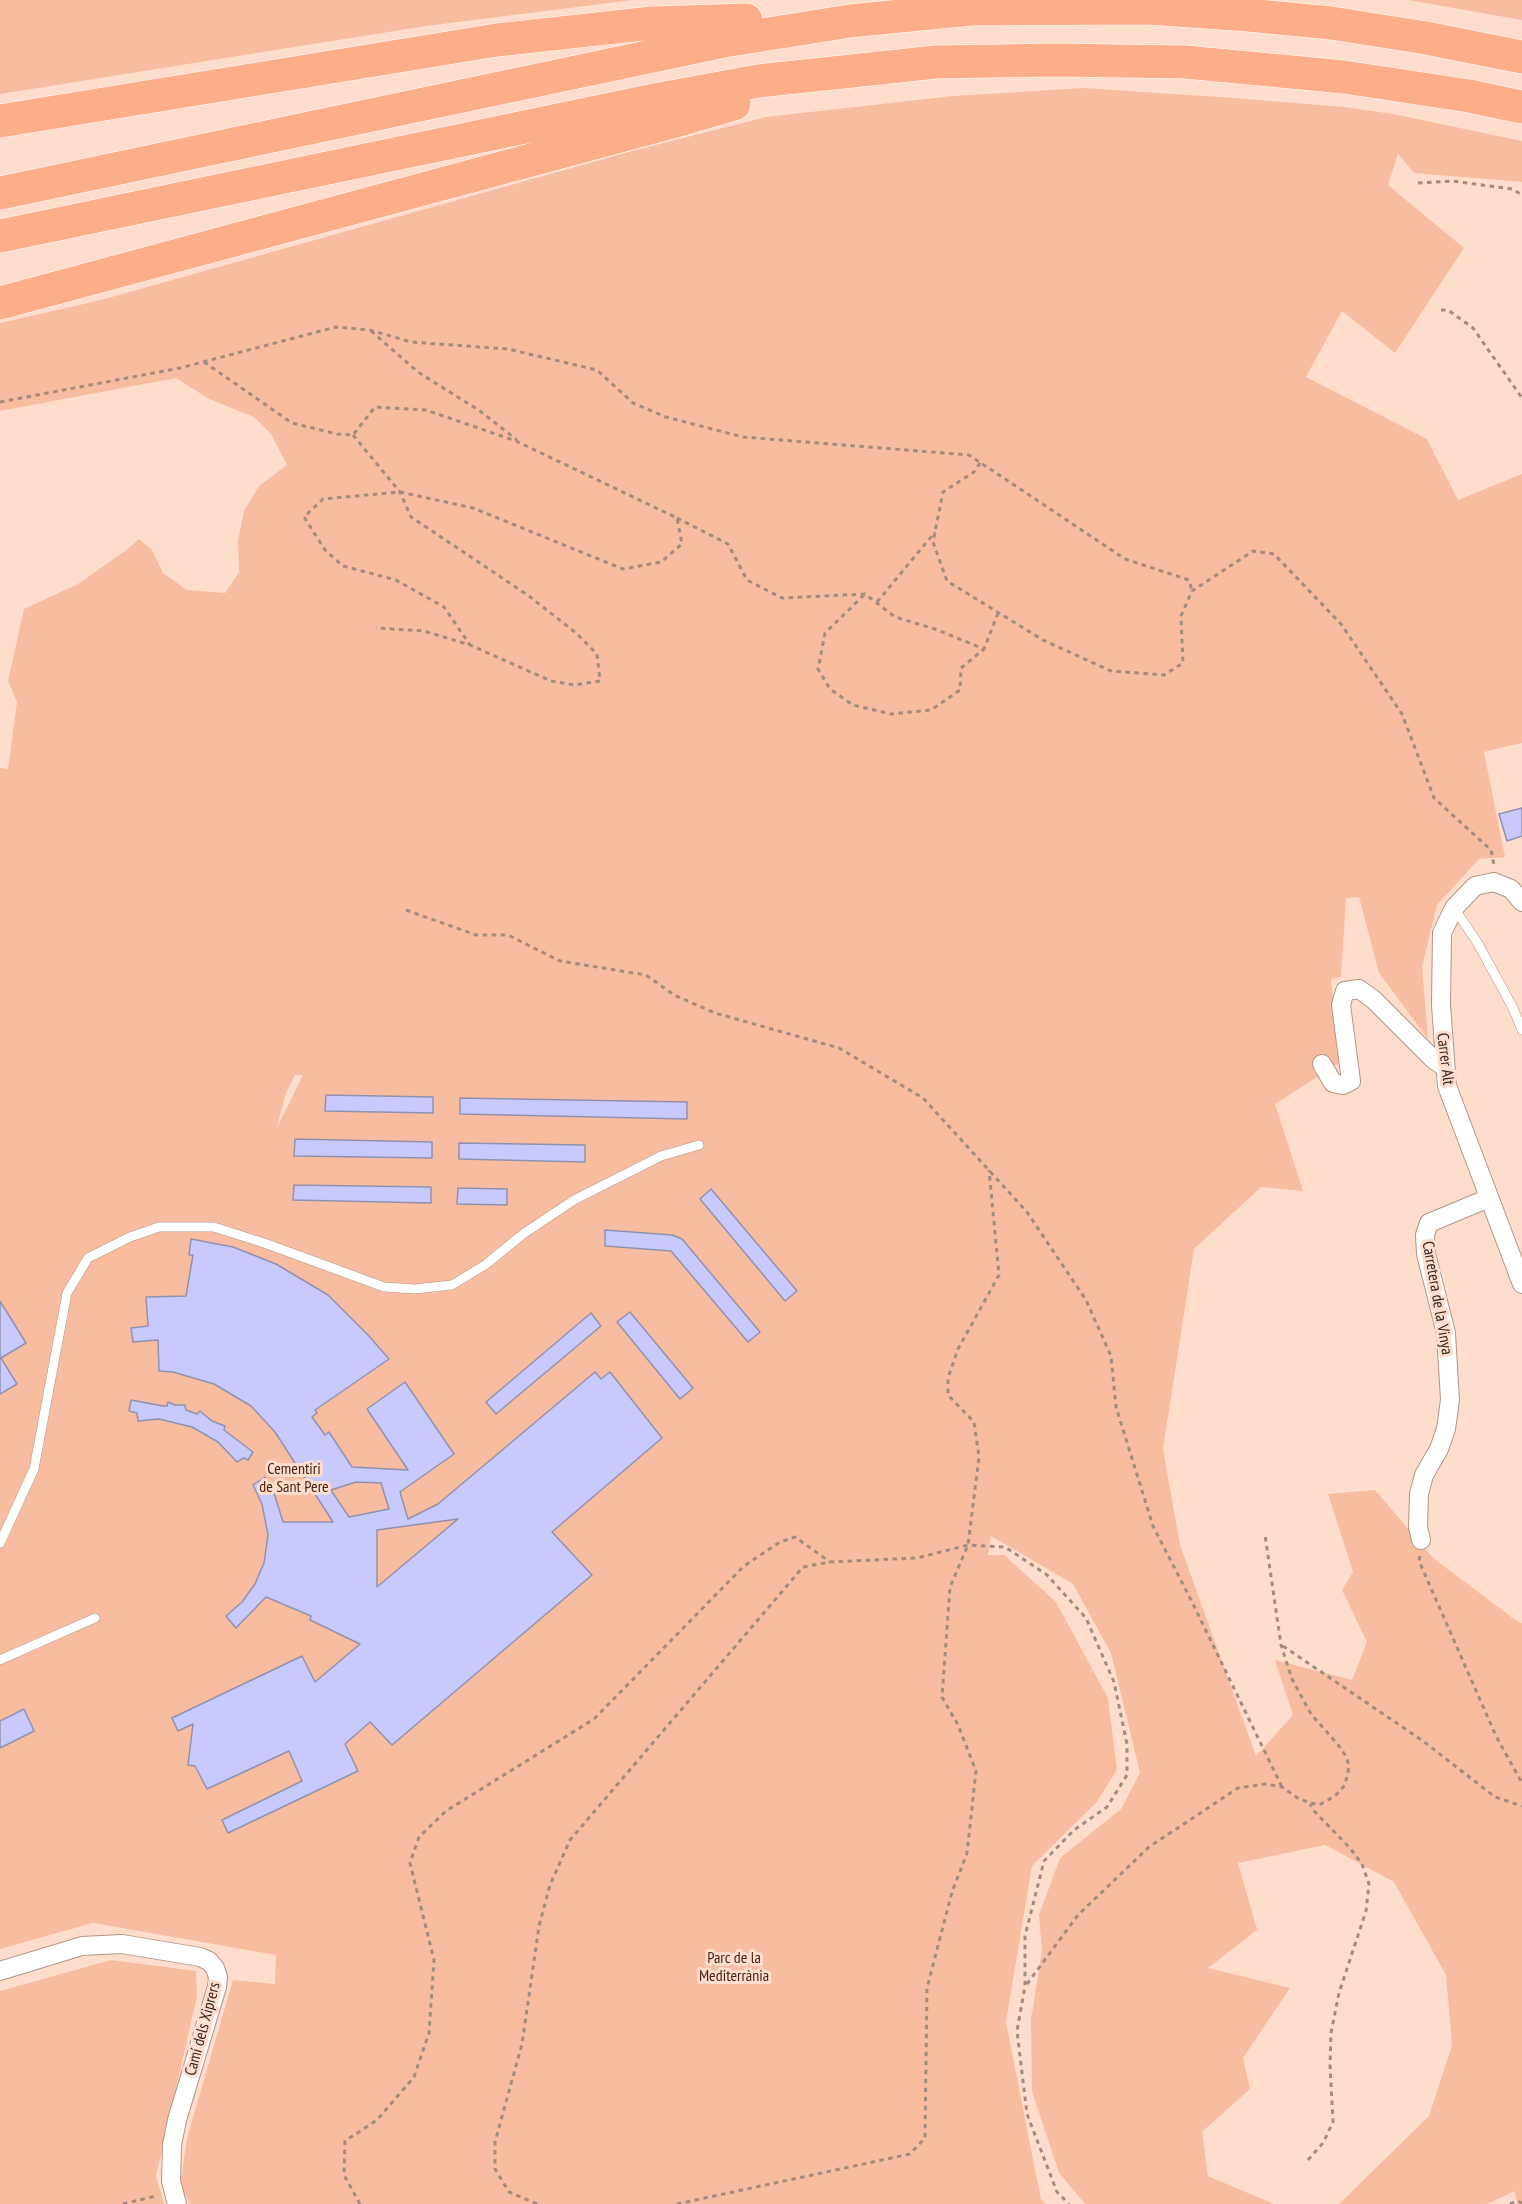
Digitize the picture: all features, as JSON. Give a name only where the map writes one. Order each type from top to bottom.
[{"type":"highway","points":[[0,193],[724,41],[849,21],[971,9],[1148,9],[1248,15],[1331,23],[1426,38],[1522,57]]},
{"type":"highway","points":[[0,121],[497,40],[652,23],[756,20],[849,21]]},
{"type":"highway","points":[[0,236],[650,100],[758,81],[936,62],[1056,60],[1185,62],[1344,77],[1469,96],[1522,107]]},
{"type":"highway","points":[[0,303],[672,123],[837,72]]},
{"type":"street","points":[[1494,882],[1511,889],[1522,902]]},
{"type":"street","name":"Carrer Alt","points":[[1494,882],[1475,886],[1454,908],[1442,933],[1441,1005],[1444,1066],[1447,1086],[1522,1284]]},
{"type":"street","points":[[1322,1064],[1334,1083],[1343,1085],[1351,1081],[1341,1005],[1345,991],[1359,989],[1374,1000],[1433,1059],[1444,1066]]},
{"type":"street","name":"Carretera de la Vinya","points":[[1421,1540],[1418,1527],[1419,1494],[1424,1475],[1439,1449],[1446,1429],[1450,1400],[1446,1333],[1426,1254],[1425,1235],[1430,1223],[1489,1198]]},
{"type":"street","name":"Camí dels Xiprers","points":[[0,1971],[82,1946],[101,1944],[139,1945],[200,1957],[209,1961],[215,1968],[218,1977],[217,1987],[177,2120],[172,2145],[171,2181],[175,2198]]},
{"type":"lane","points":[[1454,908],[1477,942],[1513,1008],[1522,1030]]},
{"type":"lane","points":[[0,1543],[34,1469],[67,1293],[88,1258],[130,1237],[159,1227],[214,1227],[384,1287],[415,1288],[452,1285],[485,1265],[523,1234],[574,1200],[661,1156],[699,1145]]},
{"type":"lane","points":[[0,1660],[95,1618]]},
{"type":"path","points":[[1418,183],[1452,181],[1512,189],[1522,195]]},
{"type":"path","points":[[1441,310],[1448,310],[1473,328],[1522,398]]},
{"type":"path","points":[[0,402],[204,362],[336,327],[370,330],[411,342],[508,349],[597,369],[633,403],[666,417],[743,437],[969,455],[1125,559],[1188,580],[1192,591]]},
{"type":"path","points":[[370,330],[418,372],[480,411],[522,443]]},
{"type":"path","points":[[204,362],[292,423],[337,434],[354,435],[400,492],[411,518],[529,596],[576,633],[597,654],[600,681],[574,685],[551,681],[470,645],[424,631],[376,628]]},
{"type":"path","points":[[354,435],[375,407],[426,410],[522,443],[728,544],[747,580],[782,598],[865,594],[895,617],[934,629],[984,649]]},
{"type":"path","points":[[980,463],[974,472],[943,492],[933,542],[947,581],[1043,640],[1112,671],[1164,675],[1183,663],[1181,616],[1192,591],[1253,551],[1274,554],[1341,624],[1396,705],[1402,714],[1434,798],[1491,850],[1494,882]]},
{"type":"path","points":[[470,645],[444,607],[396,580],[343,566],[325,550],[304,517],[323,499],[400,492],[473,508],[623,569],[661,562],[682,544],[677,518]]},
{"type":"path","points":[[877,602],[935,531]]},
{"type":"path","points":[[865,594],[825,633],[818,669],[830,689],[853,705],[891,714],[931,710],[960,690],[961,668],[984,649],[998,613]]},
{"type":"path","points":[[406,910],[476,935],[508,935],[560,961],[646,975],[674,995],[716,1012],[839,1048],[923,1098],[1027,1212],[1086,1300],[1111,1356],[1116,1407],[1153,1526],[1282,1787]]},
{"type":"path","points":[[677,2204],[910,2154],[925,2138],[927,1988],[952,1892],[967,1852],[976,1771],[958,1725],[942,1698],[950,1587],[968,1545],[979,1457],[974,1422],[948,1395],[948,1378],[958,1349],[999,1275],[989,1170]]},
{"type":"path","points":[[1025,1986],[1078,1915],[1149,1847],[1238,1788],[1266,1784],[1282,1787],[1299,1799],[1318,1805],[1325,1803],[1345,1785],[1349,1767],[1347,1758],[1311,1714],[1293,1679],[1281,1645],[1265,1535]]},
{"type":"path","points":[[360,2204],[344,2175],[345,2141],[377,2120],[414,2077],[429,2033],[434,1960],[410,1863],[419,1836],[446,1811],[594,1719],[744,1566],[780,1542],[795,1537],[830,1562]]},
{"type":"path","points":[[1421,1540],[1419,1561],[1496,1736],[1522,1783]]},
{"type":"path","points":[[537,2204],[509,2192],[495,2169],[495,2142],[522,2044],[539,1926],[550,1885],[570,1840],[803,1567],[830,1562],[917,1558],[968,1545],[1005,1547],[1047,1575],[1086,1618],[1114,1682],[1126,1744],[1127,1775],[1107,1807],[1074,1830],[1044,1861],[1025,1936],[1025,1986],[1017,2031],[1028,2114],[1057,2192],[1070,2204]]},
{"type":"path","points":[[1281,1645],[1423,1741],[1495,1797],[1522,1806]]},
{"type":"path","points":[[1308,2160],[1323,2143],[1333,2122],[1331,2033],[1339,1993],[1366,1911],[1369,1884],[1362,1864],[1310,1804]]},
{"type":"path","points":[[123,2204],[175,2198]]},
{"type":"path","points":[[1510,2204],[1517,2201],[1522,2203]]},
{"type":"green space","points":[[0,0],[633,0],[426,26],[0,94]]},
{"type":"green space","points":[[1408,0],[1522,0],[1522,20]]},
{"type":"green space","points":[[1083,88],[1234,98],[1344,107],[1393,114],[1522,141],[1522,182],[1414,173],[1398,154],[1388,185],[1464,248],[1395,353],[1342,311],[1306,377],[1427,439],[1458,500],[1522,474],[1522,743],[1484,752],[1505,857],[1479,859],[1437,905],[1422,966],[1428,1039],[1379,973],[1359,897],[1346,898],[1341,977],[1331,979],[1339,1063],[1275,1104],[1303,1191],[1261,1187],[1194,1249],[1163,1449],[1180,1545],[1256,1756],[1293,1715],[1275,1660],[1352,1680],[1367,1642],[1342,1590],[1353,1572],[1328,1494],[1375,1490],[1433,1558],[1522,1623],[1522,2204],[1517,2204],[1515,2191],[1487,2204],[1339,2204],[1429,2116],[1452,2045],[1446,1975],[1394,1882],[1325,1845],[1238,1863],[1257,1930],[1208,1968],[1290,1988],[1243,2058],[1250,2089],[1202,2132],[1208,2176],[1274,2204],[1085,2204],[1059,2173],[1032,2091],[1031,2020],[1042,1950],[1039,1915],[1060,1858],[1121,1809],[1140,1773],[1111,1653],[1073,1584],[991,1536],[988,1555],[1004,1555],[1056,1602],[1108,1698],[1117,1770],[1096,1803],[1032,1866],[1006,2022],[1041,2200],[1046,2204],[190,2204],[180,2186],[187,2138],[233,1980],[275,1984],[276,1955],[93,1923],[0,1949],[0,768],[8,769],[17,702],[8,681],[24,609],[78,584],[139,539],[152,550],[163,573],[187,590],[225,593],[239,572],[238,541],[244,511],[259,486],[287,465],[271,434],[254,417],[209,399],[176,378],[0,411],[0,323],[101,300],[636,150],[766,117],[953,96]],"holes":[[[295,1075],[303,1075],[276,1130],[286,1093]]]},
{"type":"green space","points":[[111,1960],[196,1971],[197,1996],[156,2176],[164,2204],[0,2204],[0,1991]]},
{"type":"building","points":[[1522,808],[1522,836],[1507,841],[1499,814]]},
{"type":"building","points":[[326,1095],[433,1097],[433,1113],[325,1111]]},
{"type":"building","points":[[460,1098],[687,1102],[687,1119],[460,1114]]},
{"type":"building","points":[[295,1139],[432,1142],[432,1158],[294,1156]]},
{"type":"building","points":[[459,1143],[585,1145],[585,1162],[459,1159]]},
{"type":"building","points":[[294,1185],[431,1187],[431,1203],[293,1200]]},
{"type":"building","points":[[458,1188],[507,1189],[507,1205],[457,1204]]},
{"type":"building","points":[[711,1189],[797,1291],[785,1301],[700,1199]]},
{"type":"building","points":[[605,1230],[672,1235],[682,1239],[760,1332],[748,1342],[671,1251],[605,1246]]},
{"type":"building","points":[[191,1239],[233,1247],[276,1264],[328,1295],[389,1359],[315,1410],[317,1413],[312,1417],[325,1435],[329,1432],[352,1467],[408,1470],[367,1409],[405,1382],[454,1454],[400,1492],[408,1519],[438,1504],[595,1372],[601,1379],[610,1372],[662,1438],[552,1532],[592,1575],[392,1745],[370,1722],[345,1744],[358,1771],[228,1833],[222,1820],[302,1781],[289,1751],[207,1789],[195,1766],[188,1765],[193,1724],[178,1731],[172,1718],[302,1656],[315,1682],[360,1644],[310,1620],[311,1616],[266,1597],[236,1628],[226,1616],[242,1602],[255,1584],[264,1563],[268,1535],[262,1504],[253,1485],[265,1477],[275,1496],[283,1522],[333,1522],[275,1432],[251,1406],[214,1384],[173,1372],[159,1371],[158,1340],[133,1342],[131,1328],[148,1326],[146,1297],[186,1296],[193,1255],[189,1255]],"holes":[[[356,1482],[381,1483],[389,1509],[349,1517],[331,1490]],[[458,1519],[377,1587],[377,1530]]]},
{"type":"building","points":[[0,1301],[26,1343],[1,1358],[17,1384],[0,1394]]},
{"type":"building","points":[[630,1312],[693,1388],[680,1399],[617,1322]]},
{"type":"building","points":[[591,1313],[601,1326],[496,1414],[486,1402]]},
{"type":"building","points":[[131,1400],[163,1406],[167,1406],[168,1402],[185,1405],[186,1410],[197,1414],[200,1411],[212,1421],[225,1426],[224,1430],[253,1452],[248,1460],[244,1458],[237,1462],[218,1442],[192,1427],[159,1419],[138,1421],[137,1413],[129,1411]]},
{"type":"building","points":[[24,1709],[34,1731],[0,1748],[0,1721]]},
{"type":"park label","name":"Cementiri de Sant Pere","points":[[294,1478]]},
{"type":"park label","name":"Parc de la Mediterrània","points":[[734,1967]]}]
